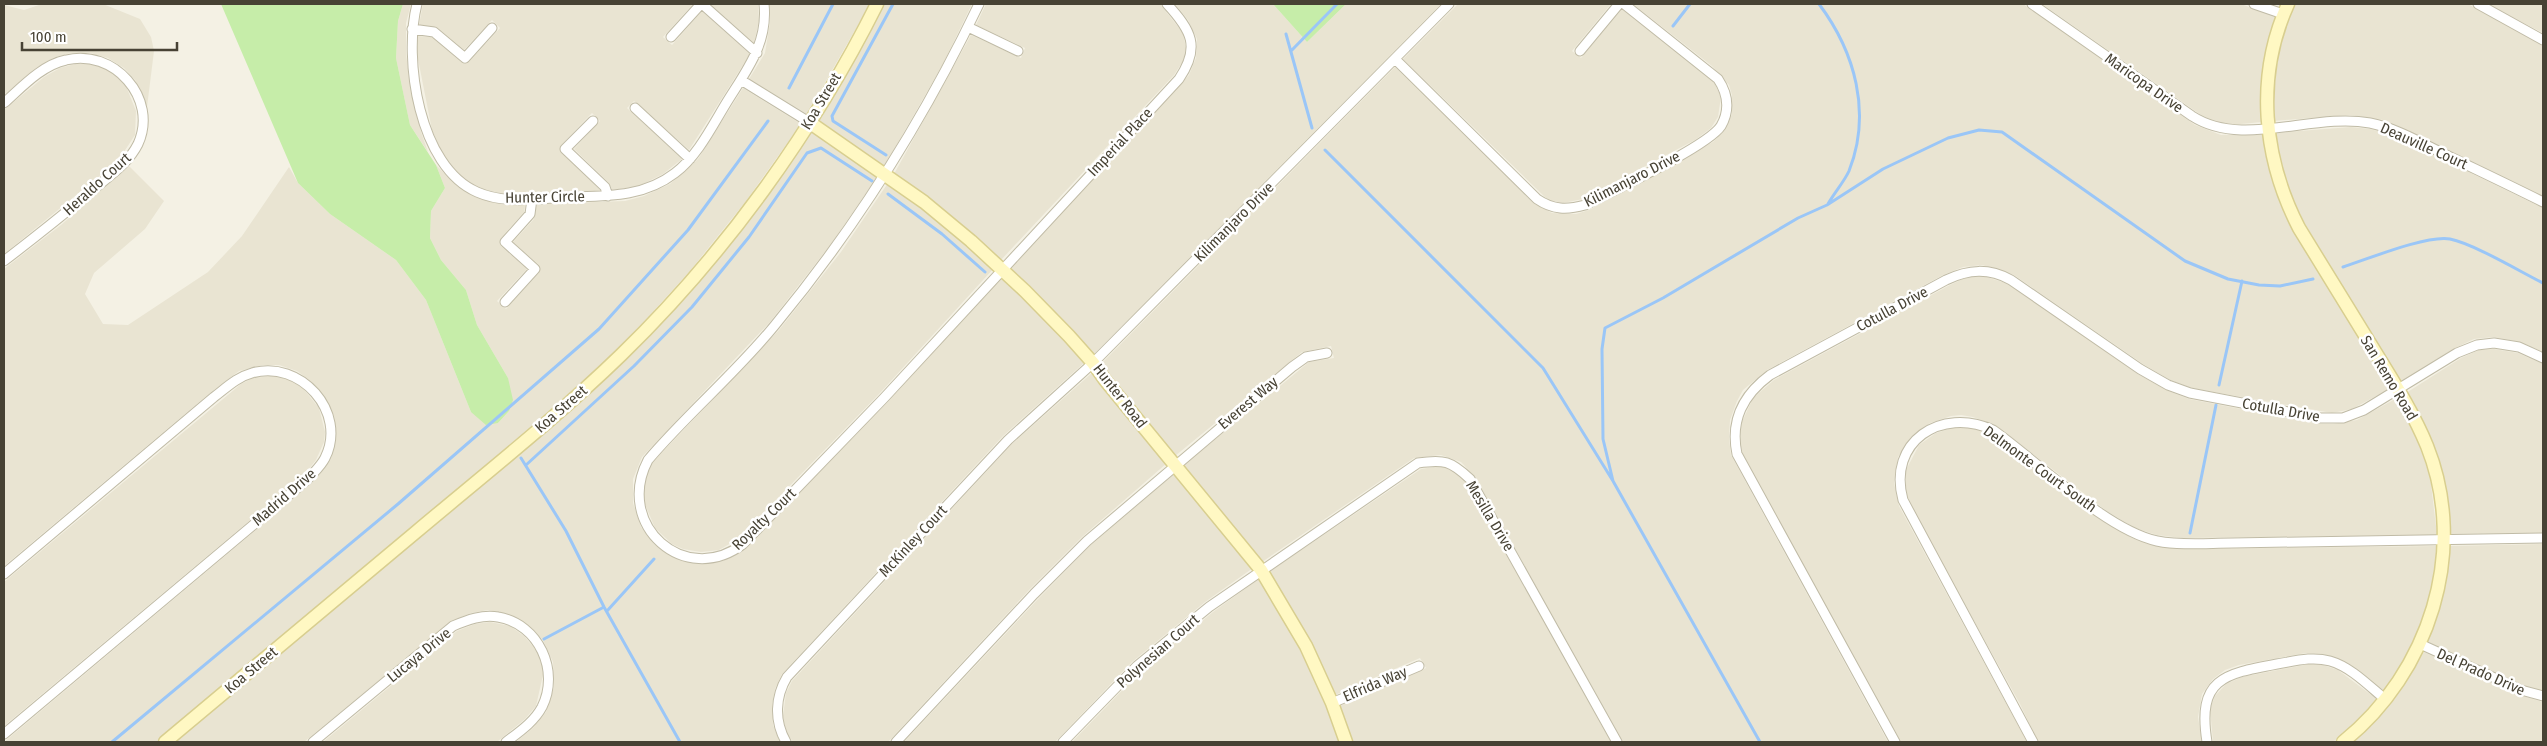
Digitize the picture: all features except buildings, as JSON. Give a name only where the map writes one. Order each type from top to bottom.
[{"type":"street","name":"Hunter Circle","points":[[417,4],[412,29],[411,53],[414,78],[429,140],[439,160],[453,176],[476,192],[504,199],[632,194],[650,188],[676,173],[690,159],[757,53],[763,32],[764,4]]},
{"type":"street","points":[[671,37],[701,4],[757,53]]},
{"type":"street","name":"Koa Street","points":[[165,742],[559,412],[623,353],[727,236],[809,122],[877,4]]},
{"type":"street","points":[[886,175],[948,67],[979,4]]},
{"type":"street","name":"Imperial Place","points":[[1002,268],[1184,71],[1191,56],[1191,40],[1184,23],[1167,4]]},
{"type":"street","name":"Kilimanjaro Drive","points":[[1094,363],[1449,4]]},
{"type":"street","points":[[1580,51],[1619,4]]},
{"type":"street","name":"Kilimanjaro Drive","points":[[1395,59],[1537,199],[1553,208],[1573,208],[1585,205],[1698,145],[1715,132],[1726,112],[1726,96],[1718,79],[1624,4]]},
{"type":"street","name":"Maricopa Drive","points":[[2032,4],[2206,124],[2231,130],[2268,128]]},
{"type":"street","points":[[2254,4],[2286,9]]},
{"type":"street","points":[[2478,4],[2543,40]]},
{"type":"street","name":"San Remo Road","points":[[2286,9],[2269,73],[2268,128],[2270,149],[2286,202],[2299,228],[2418,426],[2434,468],[2441,505],[2442,563],[2436,596],[2420,644],[2406,671],[2386,700],[2343,742]]},
{"type":"street","points":[[968,27],[1018,51]]},
{"type":"street","points":[[412,29],[434,32],[465,58],[492,28]]},
{"type":"street","name":"Heraldo Court","points":[[4,103],[41,72],[57,62],[74,58],[90,58],[106,63],[126,78],[138,96],[142,119],[137,145],[122,165],[57,220],[4,261]]},
{"type":"street","points":[[741,80],[809,122]]},
{"type":"street","points":[[635,108],[690,159]]},
{"type":"street","points":[[593,121],[566,149],[605,187],[608,196]]},
{"type":"street","name":"Deauville Court","points":[[2268,128],[2350,121],[2381,126],[2543,202]]},
{"type":"street","name":"Hunter Road","points":[[809,122],[945,218],[1002,268],[1094,363],[1105,380],[1261,570],[1292,620],[1332,703],[1346,742]]},
{"type":"street","name":"Royalty Court","points":[[886,175],[836,248],[775,326],[648,460],[639,480],[638,502],[646,524],[658,540],[675,552],[694,558],[721,555],[742,544],[884,398],[1002,268]]},
{"type":"street","points":[[505,302],[535,269],[505,242],[530,214],[532,199]]},
{"type":"street","name":"Cotulla Drive","points":[[1895,742],[1737,454],[1735,430],[1742,404],[1748,394],[1770,375],[1946,280],[1965,272],[1983,271],[2011,280],[2145,372],[2168,385],[2190,393],[2320,418],[2354,414],[2398,391],[2457,353],[2476,344],[2494,343],[2519,347],[2543,358]]},
{"type":"street","name":"Everest Way","points":[[1175,464],[1292,367],[1306,357],[1327,353]]},
{"type":"street","name":"McKinley Court","points":[[786,742],[777,716],[780,691],[787,677],[1008,440],[1094,363]]},
{"type":"street","name":"Madrid Drive","points":[[4,574],[214,397],[243,376],[264,370],[290,374],[309,386],[324,406],[330,428],[329,444],[321,464],[308,479],[4,734]]},
{"type":"street","name":"Delmonte Court South","points":[[2033,742],[1903,500],[1900,483],[1903,460],[1915,441],[1933,428],[1953,421],[1962,421],[1973,422],[1992,430],[2110,519],[2133,533],[2156,541],[2200,544],[2543,538]]},
{"type":"street","name":"Mesilla Drive","points":[[1261,570],[1418,463],[1440,460],[1457,466],[1470,479],[1486,505],[1617,742]]},
{"type":"street","points":[[896,742],[1080,548],[1175,464]]},
{"type":"street","name":"Polynesian Court","points":[[1063,742],[1136,666],[1209,607],[1261,570]]},
{"type":"street","name":"Lucaya Drive","points":[[313,742],[454,626],[472,619],[490,616],[512,621],[527,631],[538,643],[547,662],[548,686],[541,709],[529,723],[506,742]]},
{"type":"street","name":"Del Prado Drive","points":[[2420,644],[2521,690],[2543,696]]},
{"type":"street","points":[[2207,742],[2204,718],[2207,698],[2222,680],[2240,671],[2308,658],[2323,659],[2348,670],[2386,700]]},
{"type":"street","name":"Elfrida Way","points":[[1332,703],[1419,666]]},
{"type":"shaded area","points":[[42,4],[103,4],[140,19],[151,37],[154,51],[147,107],[135,80],[124,68],[108,58],[90,53],[72,53],[55,57],[36,68],[4,95],[4,5],[24,10]]},
{"type":"shaded area","points":[[403,4],[411,4],[406,23],[406,53],[409,79],[421,132],[428,152],[410,125],[396,58],[398,21]]},
{"type":"shaded area","points":[[423,4],[693,4],[663,37],[672,45],[702,11],[750,54],[689,150],[634,101],[627,108],[682,159],[663,174],[639,186],[612,190],[609,183],[574,149],[600,121],[592,113],[561,145],[562,153],[601,191],[504,194],[486,190],[470,183],[457,173],[444,158],[432,130],[417,54],[417,36],[432,37],[461,62],[469,62],[500,28],[492,20],[464,50],[438,28],[419,25]]},
{"type":"shaded area","points":[[710,4],[758,4],[759,21],[754,43]]},
{"type":"shaded area","points":[[769,4],[870,4],[807,114],[749,79],[765,53],[770,23]]},
{"type":"shaded area","points":[[883,4],[972,4],[943,64],[884,167],[817,121]]},
{"type":"shaded area","points":[[986,4],[1160,4],[1183,33],[1186,48],[1183,61],[1174,75],[1001,260],[948,214],[894,174],[971,35],[1021,58],[1025,48],[976,25]]},
{"type":"shaded area","points":[[1175,4],[1273,4],[1307,42],[1346,4],[1441,4],[1093,355],[1010,268],[1189,75],[1196,58],[1197,39],[1188,20]]},
{"type":"shaded area","points":[[1458,4],[1611,4],[1572,51],[1581,58],[1622,9],[1714,82],[1721,97],[1718,117],[1711,128],[1695,140],[1583,199],[1563,203],[1548,200],[1403,59]]},
{"type":"shaded area","points":[[1633,4],[2023,4],[2195,125],[2221,135],[2263,134],[2265,150],[2281,204],[2294,230],[2391,388],[2352,409],[2332,413],[2191,388],[2170,380],[2143,364],[2014,275],[1982,265],[1963,267],[1943,275],[1767,370],[1743,390],[1737,401],[1730,420],[1729,438],[1731,455],[1888,742],[1623,742],[1475,477],[1461,462],[1441,455],[1414,458],[1262,562],[1183,466],[1309,362],[1334,358],[1331,346],[1302,352],[1175,456],[1101,364],[1395,67],[1533,203],[1552,213],[1576,214],[1589,210],[1713,142],[1725,130],[1732,114],[1732,95],[1729,85],[1712,66]]},
{"type":"shaded area","points":[[2042,4],[2241,4],[2276,17],[2268,47],[2261,94],[2262,122],[2230,125],[2215,122],[2201,115]]},
{"type":"shaded area","points":[[2294,4],[2468,4],[2543,45],[2543,196],[2383,120],[2350,115],[2273,121],[2273,96],[2279,51]]},
{"type":"shaded area","points":[[2488,4],[2543,4],[2543,33],[2508,15]]},
{"type":"shaded area","points":[[75,64],[90,64],[104,68],[117,76],[126,86],[136,111],[135,135],[118,161],[4,254],[4,110],[44,77],[60,68]]},
{"type":"shaded area","points":[[743,88],[801,124],[746,201],[689,272],[619,349],[555,407],[156,742],[4,742],[312,483],[331,459],[336,434],[329,404],[308,379],[297,371],[279,365],[263,365],[239,371],[210,393],[4,566],[4,269],[61,225],[129,166],[164,201],[145,229],[94,273],[85,294],[103,324],[128,325],[208,272],[242,236],[289,167],[298,183],[330,214],[396,260],[426,300],[471,412],[498,423],[509,411],[508,378],[477,325],[466,290],[441,260],[430,238],[431,211],[445,188],[436,165],[457,186],[475,197],[504,205],[525,205],[524,212],[501,238],[501,246],[527,269],[497,301],[506,309],[539,273],[539,265],[513,242],[534,219],[537,204],[625,201],[644,196],[670,184],[698,159]]},
{"type":"shaded area","points":[[2351,127],[2370,129],[2392,135],[2543,208],[2543,352],[2520,342],[2493,337],[2474,339],[2455,348],[2400,383],[2291,200],[2274,133]]},
{"type":"shaded area","points":[[811,130],[878,176],[831,244],[770,322],[642,457],[633,479],[633,503],[641,527],[654,544],[680,560],[694,563],[723,561],[746,548],[888,402],[1002,276],[1085,362],[1003,436],[782,674],[775,689],[772,704],[773,725],[780,742],[516,742],[533,728],[546,712],[554,687],[553,662],[543,640],[530,627],[507,614],[488,610],[471,613],[450,622],[304,742],[175,742],[598,385]]},
{"type":"shaded area","points":[[888,183],[921,206],[994,268],[879,394],[738,539],[719,550],[701,552],[683,549],[672,544],[655,528],[644,502],[644,482],[652,463],[779,330],[841,252]]},
{"type":"shaded area","points":[[1983,276],[2009,284],[2138,374],[2166,390],[2189,399],[2320,424],[2333,424],[2357,420],[2397,398],[2413,428],[2430,476],[2437,535],[2182,538],[2157,535],[2135,528],[2108,512],[1995,425],[1961,415],[1951,416],[1930,423],[1911,437],[1898,457],[1894,483],[1899,506],[2027,742],[1901,742],[1745,462],[1741,447],[1741,424],[1753,398],[1774,380],[1950,285],[1967,277]]},
{"type":"shaded area","points":[[2494,349],[2518,353],[2543,364],[2543,533],[2449,534],[2406,393],[2461,358],[2479,350]]},
{"type":"shaded area","points":[[1093,372],[1167,463],[1082,537],[1030,589],[888,742],[793,742],[786,732],[783,716],[786,693],[792,681],[1012,444]]},
{"type":"shaded area","points":[[270,376],[288,379],[302,387],[319,408],[325,432],[324,442],[316,460],[304,475],[4,726],[4,582],[241,384],[253,378]]},
{"type":"shaded area","points":[[1955,427],[1972,428],[1990,435],[2103,521],[2132,538],[2156,546],[2183,549],[2437,546],[2434,581],[2427,608],[2409,655],[2384,692],[2351,665],[2323,654],[2306,653],[2239,665],[2225,670],[2213,679],[2202,694],[2198,717],[2202,742],[2038,742],[2020,704],[1912,509],[1906,492],[1906,470],[1919,445],[1936,433]]},
{"type":"shaded area","points":[[1440,466],[1454,471],[1466,482],[1611,742],[1351,742],[1339,706],[1426,668],[1420,658],[1335,695],[1297,618],[1269,572],[1421,469]]},
{"type":"shaded area","points":[[1175,473],[1253,568],[1205,602],[1132,662],[1055,742],[904,742],[1091,545]]},
{"type":"shaded area","points":[[2543,544],[2543,691],[2522,685],[2428,642],[2442,598],[2449,546]]},
{"type":"shaded area","points":[[1260,578],[1301,648],[1327,705],[1339,742],[1072,742],[1141,671],[1213,612]]},
{"type":"shaded area","points":[[490,622],[510,626],[524,636],[537,651],[542,662],[543,675],[536,706],[525,719],[497,742],[323,742],[457,631],[475,624]]},
{"type":"shaded area","points":[[2424,652],[2519,695],[2543,702],[2543,742],[2352,742],[2394,700]]},
{"type":"shaded area","points":[[2309,664],[2323,665],[2338,670],[2378,700],[2356,723],[2333,742],[2213,742],[2210,709],[2215,696],[2226,684],[2242,677]]},
{"type":"green space","points":[[221,4],[403,4],[398,21],[396,58],[410,125],[436,165],[445,188],[431,211],[430,238],[441,260],[466,290],[477,325],[508,378],[513,400],[509,411],[498,423],[486,425],[471,412],[426,300],[396,260],[330,214],[298,183]]},
{"type":"green space","points":[[1273,4],[1346,4],[1307,42]]},
{"type":"waterway","points":[[789,88],[833,4]]},
{"type":"waterway","points":[[886,155],[833,121],[832,116],[893,4]]},
{"type":"waterway","points":[[1291,51],[1337,4]]},
{"type":"waterway","points":[[1673,26],[1690,4]]},
{"type":"waterway","points":[[1819,4],[1842,42],[1856,84],[1859,105],[1856,149],[1849,171],[1828,204]]},
{"type":"waterway","points":[[1286,34],[1312,128]]},
{"type":"waterway","points":[[112,742],[398,504],[599,329],[688,230],[768,121]]},
{"type":"waterway","points":[[1613,481],[1603,439],[1602,349],[1605,328],[1663,298],[1798,218],[1827,205],[1883,169],[1948,138],[1979,130],[2002,132],[2185,261],[2228,279],[2259,285],[2280,286],[2313,279]]},
{"type":"waterway","points":[[526,465],[634,366],[692,307],[749,237],[807,153],[821,148],[872,181]]},
{"type":"waterway","points":[[1325,150],[1543,368],[1613,481],[1760,742]]},
{"type":"waterway","points":[[888,194],[942,234],[985,272]]},
{"type":"waterway","points":[[2343,267],[2412,244],[2450,239],[2484,252],[2543,283]]},
{"type":"waterway","points":[[2219,385],[2242,281]]},
{"type":"waterway","points":[[2190,533],[2216,405]]},
{"type":"waterway","points":[[521,458],[566,531],[604,607],[680,742]]},
{"type":"waterway","points":[[607,611],[654,559]]},
{"type":"waterway","points":[[544,639],[604,607]]}]
